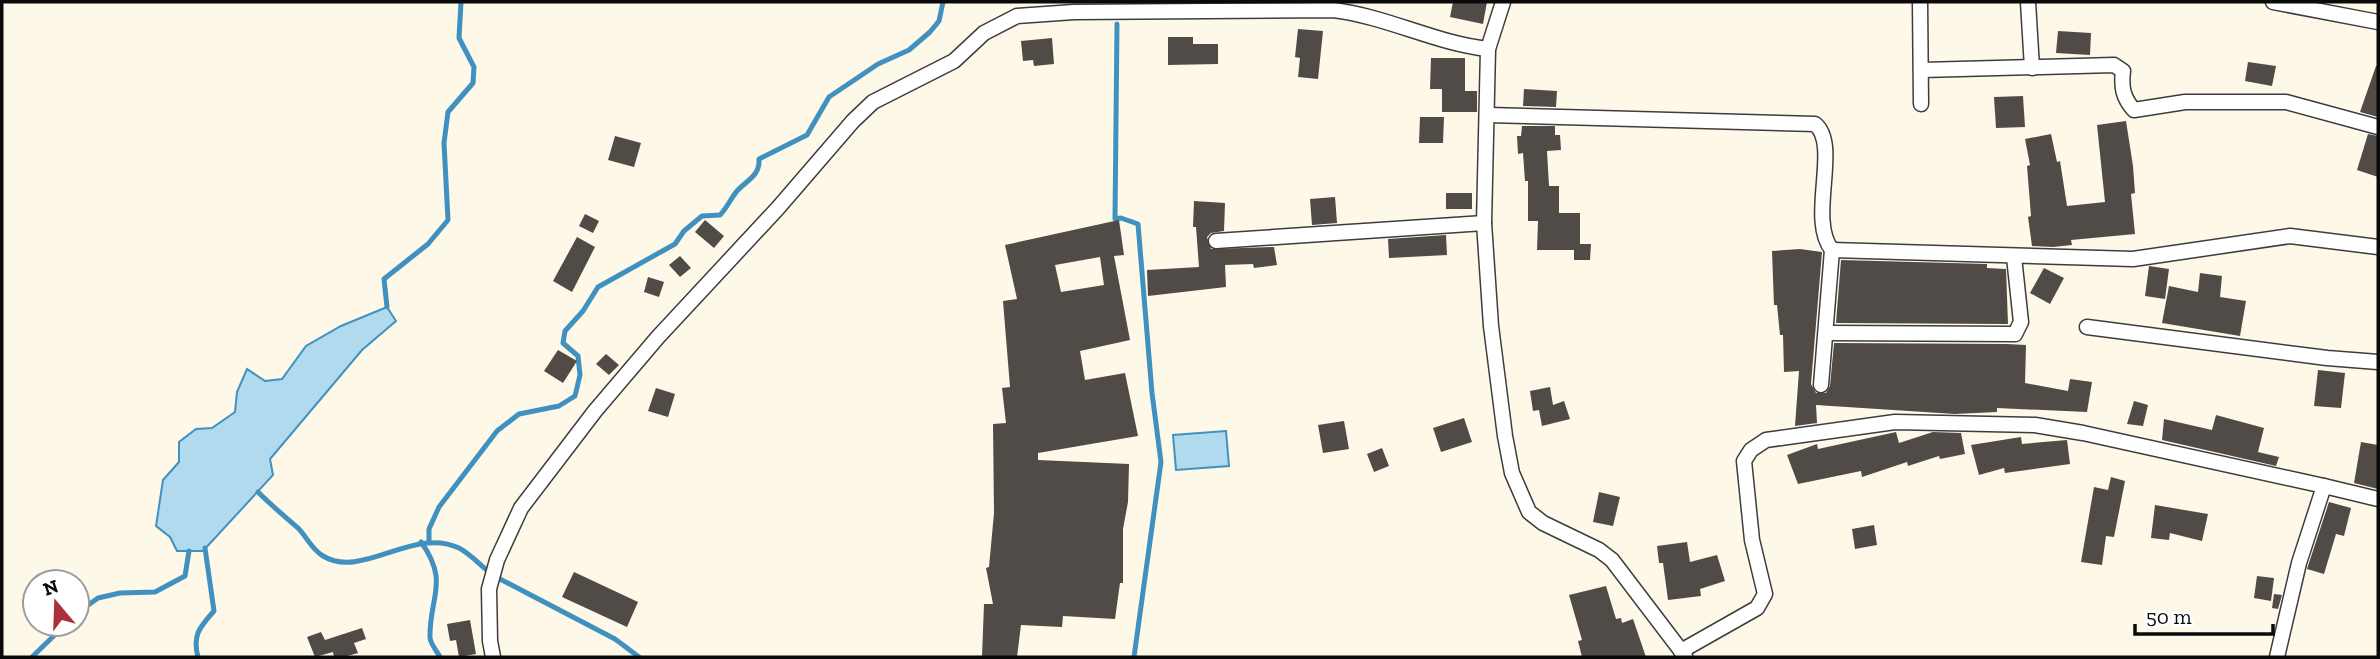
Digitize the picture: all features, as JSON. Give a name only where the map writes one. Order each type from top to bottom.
[{"type":"street","points":[[1503,2],[1488,49],[1483,223],[1491,326],[1505,436],[1520,496],[1529,512],[1543,523],[1599,550],[1612,560],[1683,654],[1757,608],[1763,600],[1763,583],[1752,540],[1744,461],[1751,450],[1766,440],[1895,422],[2035,425],[2324,485],[2378,499]]},
{"type":"street","points":[[1920,2],[1923,70],[1921,104]]},
{"type":"street","points":[[2028,2],[2032,68]]},
{"type":"street","points":[[2273,2],[2378,22]]},
{"type":"street","points":[[493,657],[489,589],[498,560],[521,508],[595,411],[853,121],[873,102],[954,61],[1000,22],[1017,16],[1074,12],[1333,10],[1370,15],[1448,41],[1488,49]]},
{"type":"street","points":[[1923,70],[2114,65],[2123,71],[2121,85],[2126,101],[2134,110],[2185,102],[2286,102],[2378,127]]},
{"type":"street","points":[[1488,115],[1815,124],[1824,137],[1821,229],[1832,250],[1821,385]]},
{"type":"street","points":[[1216,241],[1483,223]]},
{"type":"street","points":[[1832,250],[2133,259],[2290,236],[2378,247]]},
{"type":"street","points":[[1827,332],[2015,334],[2021,322],[2014,257]]},
{"type":"street","points":[[2087,327],[2327,358],[2378,362]]},
{"type":"street","points":[[2277,657],[2299,563],[2324,485]]},
{"type":"water","points":[[387,307],[396,321],[362,350],[270,459],[273,475],[203,551],[177,551],[170,537],[156,526],[163,480],[179,462],[179,442],[196,429],[212,428],[235,412],[237,392],[247,369],[265,381],[282,379],[306,346],[341,326]]},
{"type":"water","points":[[1226,431],[1229,466],[1176,470],[1173,435]]},
{"type":"building","points":[[1453,2],[1487,2],[1483,24],[1450,17]]},
{"type":"building","points":[[1298,29],[1323,31],[1318,79],[1298,77],[1300,58],[1295,57]]},
{"type":"building","points":[[2058,31],[2091,33],[2090,55],[2056,53]]},
{"type":"building","points":[[1168,37],[1193,37],[1193,44],[1218,44],[1218,64],[1168,65]]},
{"type":"building","points":[[1052,38],[1054,64],[1034,66],[1033,60],[1023,61],[1021,41]]},
{"type":"building","points":[[1431,58],[1465,58],[1465,91],[1477,91],[1477,112],[1442,112],[1442,89],[1430,89]]},
{"type":"building","points":[[2248,62],[2276,66],[2272,86],[2245,81]]},
{"type":"building","points":[[2378,66],[2378,117],[2360,112]]},
{"type":"building","points":[[1524,89],[1557,91],[1556,107],[1523,106]]},
{"type":"building","points":[[2023,96],[2025,127],[1996,128],[1994,97]]},
{"type":"building","points":[[1420,117],[1444,117],[1443,143],[1419,143]]},
{"type":"building","points":[[2126,121],[2133,166],[2135,193],[2131,194],[2135,234],[2071,240],[2072,245],[2032,246],[2028,217],[2031,216],[2027,166],[2030,165],[2025,139],[2051,134],[2057,162],[2060,161],[2067,206],[2105,202],[2097,125]]},
{"type":"building","points":[[1522,126],[1555,126],[1555,135],[1560,135],[1561,150],[1547,151],[1549,186],[1559,186],[1559,213],[1580,213],[1580,244],[1591,244],[1590,260],[1574,260],[1574,250],[1537,250],[1538,221],[1528,221],[1528,181],[1525,181],[1523,153],[1518,154],[1517,136],[1521,136]]},
{"type":"building","points":[[2368,134],[2378,136],[2378,177],[2357,170]]},
{"type":"building","points":[[615,136],[641,143],[634,167],[608,160]]},
{"type":"building","points":[[1446,193],[1472,193],[1472,209],[1446,209]]},
{"type":"building","points":[[1335,197],[1337,223],[1312,225],[1310,199]]},
{"type":"building","points":[[1194,201],[1225,203],[1224,231],[1211,233],[1207,237],[1211,249],[1274,247],[1277,265],[1254,268],[1253,264],[1225,265],[1226,287],[1148,296],[1147,270],[1199,267],[1196,227],[1193,227]]},
{"type":"building","points":[[585,214],[599,221],[593,233],[579,226]]},
{"type":"building","points":[[705,220],[724,236],[714,248],[695,232]]},
{"type":"building","points":[[1119,220],[1124,255],[1114,256],[1130,340],[1080,351],[1085,380],[1125,373],[1138,436],[1038,453],[1038,460],[1129,464],[1128,502],[1123,529],[1123,583],[1120,583],[1115,619],[1063,616],[1062,627],[1021,625],[1017,657],[982,657],[984,604],[993,604],[986,568],[989,567],[994,513],[993,424],[1006,423],[1002,388],[1010,387],[1003,301],[1017,299],[1005,245]],"holes":[[[1100,257],[1104,285],[1061,292],[1055,265]]]},
{"type":"building","points":[[1446,235],[1447,255],[1389,258],[1388,239]]},
{"type":"building","points":[[577,237],[595,247],[572,292],[553,281]]},
{"type":"building","points":[[1800,249],[1822,252],[1811,384],[1816,393],[1826,393],[1830,386],[1834,343],[2026,345],[2025,383],[2068,391],[2070,379],[2092,382],[2087,412],[1997,408],[1997,412],[1955,414],[1816,405],[1817,423],[1795,426],[1799,371],[1784,372],[1783,335],[1780,335],[1777,305],[1774,305],[1772,251]]},
{"type":"building","points":[[680,256],[691,268],[680,277],[669,265]]},
{"type":"building","points":[[1841,260],[1987,264],[1987,268],[2006,269],[2008,324],[1836,323]]},
{"type":"building","points":[[2149,266],[2169,269],[2165,299],[2145,296]]},
{"type":"building","points":[[2044,268],[2064,278],[2050,304],[2030,293]]},
{"type":"building","points":[[2200,273],[2222,276],[2220,297],[2246,301],[2240,336],[2162,323],[2169,286],[2198,292]]},
{"type":"building","points":[[648,277],[664,282],[659,297],[644,292]]},
{"type":"building","points":[[558,350],[577,361],[563,383],[544,371]]},
{"type":"building","points":[[606,354],[619,365],[609,375],[596,364]]},
{"type":"building","points":[[2318,370],[2345,373],[2341,408],[2314,406]]},
{"type":"building","points":[[1550,387],[1553,405],[1564,401],[1570,419],[1542,426],[1539,410],[1533,411],[1530,391]]},
{"type":"building","points":[[656,388],[675,394],[668,417],[648,411]]},
{"type":"building","points":[[2134,401],[2148,405],[2143,426],[2127,424]]},
{"type":"building","points":[[2216,415],[2264,428],[2258,452],[2279,457],[2276,466],[2162,440],[2164,419],[2212,430]]},
{"type":"building","points":[[1464,418],[1472,442],[1441,452],[1433,428]]},
{"type":"building","points":[[1344,421],[1349,449],[1323,453],[1318,425]]},
{"type":"building","points":[[1896,432],[1899,443],[1933,432],[1961,433],[1965,454],[1940,459],[1939,456],[1908,466],[1907,462],[1862,477],[1861,471],[1798,484],[1787,455],[1817,444],[1818,449]]},
{"type":"building","points":[[2021,437],[2022,444],[2067,440],[2070,464],[2005,473],[2004,468],[1979,475],[1971,445]]},
{"type":"building","points":[[2361,442],[2378,445],[2378,489],[2354,483]]},
{"type":"building","points":[[1382,448],[1389,466],[1374,472],[1367,454]]},
{"type":"building","points":[[2111,477],[2125,481],[2114,537],[2106,536],[2102,565],[2081,562],[2094,487],[2108,490]]},
{"type":"building","points":[[1599,492],[1620,497],[1613,526],[1593,522]]},
{"type":"building","points":[[2329,502],[2351,508],[2344,536],[2336,534],[2324,574],[2307,569]]},
{"type":"building","points":[[2155,505],[2208,514],[2202,541],[2170,533],[2169,540],[2151,538]]},
{"type":"building","points":[[1874,525],[1877,545],[1855,549],[1852,529]]},
{"type":"building","points":[[1687,542],[1690,562],[1717,555],[1725,581],[1700,589],[1701,596],[1668,600],[1663,563],[1659,563],[1657,546]]},
{"type":"building","points":[[574,572],[638,602],[627,627],[562,597]]},
{"type":"building","points":[[2257,576],[2274,578],[2271,601],[2254,598]]},
{"type":"building","points":[[1606,586],[1616,619],[1621,618],[1622,623],[1633,619],[1646,657],[1582,657],[1578,641],[1582,640],[1569,595]]},
{"type":"building","points":[[2274,594],[2282,595],[2278,609],[2272,608]]},
{"type":"building","points":[[470,620],[476,654],[459,657],[456,640],[450,641],[447,624]]},
{"type":"building","points":[[362,628],[366,639],[354,643],[358,653],[344,657],[334,657],[333,652],[315,657],[307,637],[321,632],[325,640]]},
{"type":"waterway","points":[[387,307],[384,279],[428,244],[448,220],[444,143],[448,112],[473,83],[474,67],[459,38],[461,2]]},
{"type":"waterway","points":[[429,542],[429,529],[439,507],[497,431],[519,414],[559,406],[575,396],[580,375],[578,356],[563,343],[565,331],[583,311],[598,287],[675,244],[684,231],[702,216],[720,215],[737,191],[755,174],[759,159],[807,135],[829,97],[878,64],[909,50],[939,21],[943,2]]},
{"type":"waterway","points":[[1117,24],[1115,219],[1121,218],[1138,224],[1152,393],[1161,462],[1134,657]]},
{"type":"waterway","points":[[258,492],[298,528],[319,553],[338,562],[354,562],[424,543],[442,543],[463,550],[488,571]]},
{"type":"waterway","points":[[421,542],[430,556],[436,579],[430,638],[440,657]]},
{"type":"waterway","points":[[198,657],[198,632],[214,611],[205,548]]},
{"type":"waterway","points":[[91,603],[98,598],[120,593],[155,592],[185,576],[189,551]]},
{"type":"waterway","points":[[500,579],[615,639],[639,657]]},
{"type":"waterway","points":[[32,657],[52,638]]}]
